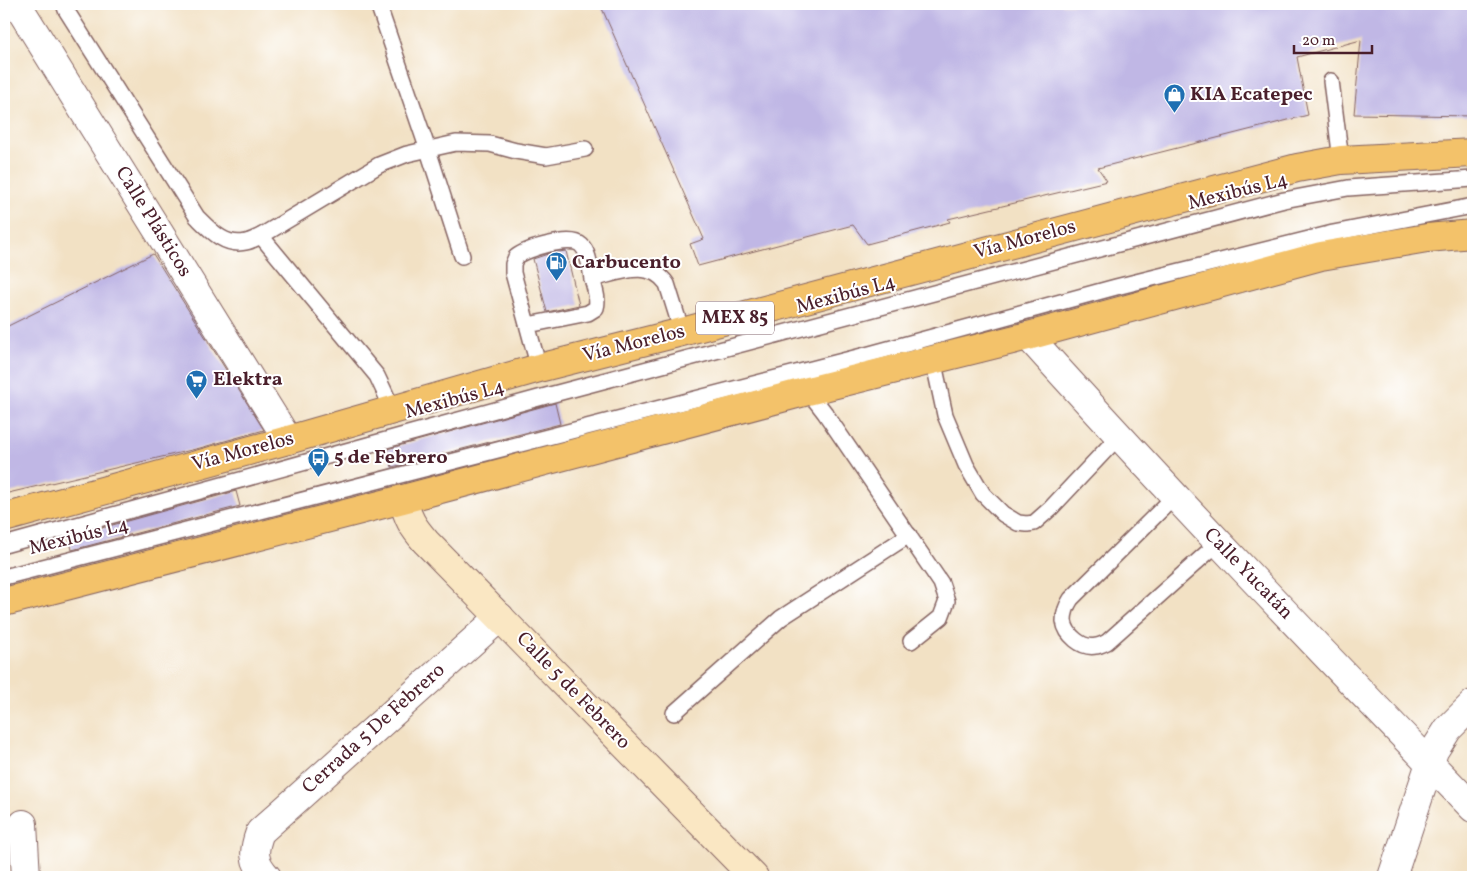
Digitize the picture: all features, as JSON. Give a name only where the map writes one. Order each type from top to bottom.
[{"type":"main road","name":"Vía Morelos","points":[[4,518],[288,440],[539,368],[682,332],[1287,170],[1341,160],[1473,153]]},
{"type":"main road","points":[[4,602],[403,499],[808,391],[1028,336],[1321,256],[1427,238],[1473,234]]},
{"type":"street","name":"Calle Plásticos","points":[[17,4],[288,440]]},
{"type":"street","name":"Calle Yucatán","points":[[1028,336],[1118,437],[1218,544],[1473,808]]},
{"type":"street","name":"Calle 5 de Febrero","points":[[403,499],[413,527],[426,542],[754,877]]},
{"type":"street","name":"Cerrada 5 De Febrero","points":[[267,877],[260,870],[254,847],[260,832],[500,617]]},
{"type":"street","points":[[1392,877],[1434,751],[1448,729],[1473,704]]},
{"type":"street","points":[[24,824],[26,877]]},
{"type":"lane","points":[[64,4],[197,217],[216,235],[232,242],[244,243],[261,236],[379,165],[406,154],[456,144],[490,144],[546,156],[585,149]]},
{"type":"lane","points":[[378,4],[462,256]]},
{"type":"lane","points":[[1330,81],[1341,160]]},
{"type":"lane","name":"Mexibús L4","points":[[4,545],[556,393],[1284,200],[1348,188],[1473,179]]},
{"type":"lane","name":"Mexibús L4","points":[[4,577],[866,355],[1126,285],[1333,233],[1473,206]]},
{"type":"lane","points":[[261,236],[378,376],[393,410]]},
{"type":"lane","points":[[528,325],[593,310],[597,304],[584,248],[580,243],[564,241],[520,253],[513,264],[513,273],[539,368]]},
{"type":"lane","points":[[592,279],[636,268],[656,273],[667,284],[682,332]]},
{"type":"lane","points":[[933,359],[944,415],[966,466],[983,494],[1003,514],[1018,523],[1027,524],[1040,518],[1118,437]]},
{"type":"lane","points":[[808,391],[941,582],[947,601],[942,617],[911,641]]},
{"type":"lane","points":[[1174,497],[1071,599],[1065,612],[1064,622],[1074,639],[1090,646],[1107,642],[1218,544]]},
{"type":"lane","points":[[674,713],[780,618],[909,535]]},
{"type":"building","points":[[600,4],[1473,5],[1473,116],[1354,114],[1361,40],[1297,57],[1308,115],[1098,168],[1107,181],[948,219],[950,222],[867,244],[853,225],[698,266],[690,244],[704,239]]},
{"type":"building","name":"Carbucento","points":[[566,251],[579,305],[547,312],[533,259],[551,253]]},
{"type":"building","points":[[153,254],[264,430],[200,448],[4,494],[4,328]]},
{"type":"building","points":[[555,403],[560,424],[392,467],[387,449]]},
{"type":"building","points":[[236,491],[240,506],[72,550],[69,537]]},
{"type":"place","name":"KIA Ecatepec","points":[[1174,114]]},
{"type":"place","name":"Carbucento","points":[[556,282]]},
{"type":"place","name":"Elektra","points":[[197,399]]},
{"type":"place","name":"5 de Febrero","points":[[318,477]]}]
